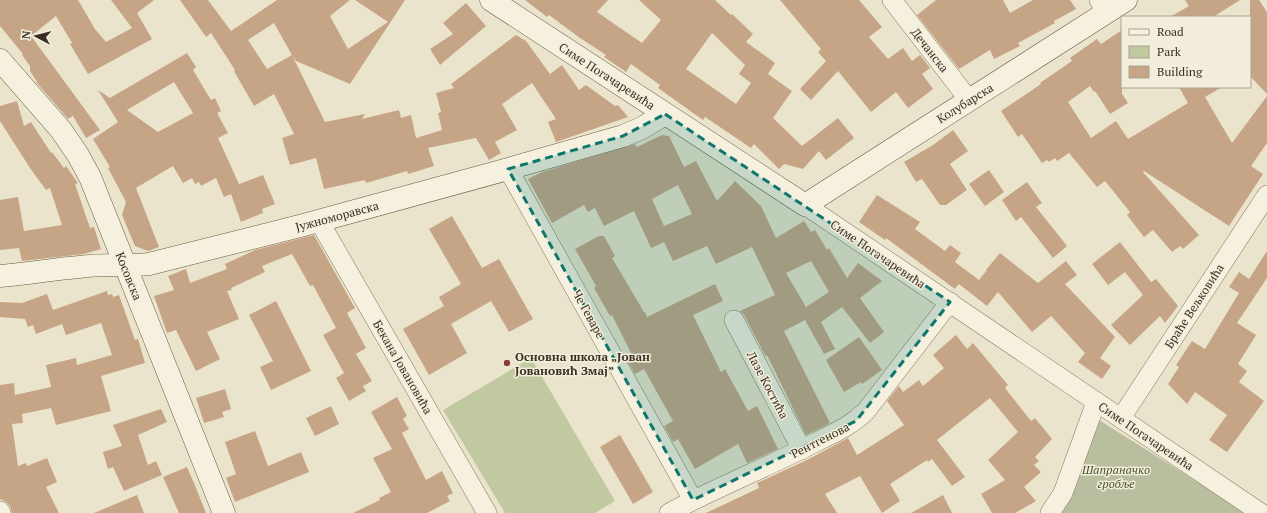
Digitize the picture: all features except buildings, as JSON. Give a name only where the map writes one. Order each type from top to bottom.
[{"type":"street","name":"Симе Погачаревића","points":[[491,0],[805,205],[1261,513]]},
{"type":"street","name":"Дечанска","points":[[892,0],[969,100]]},
{"type":"street","name":"Колубарска","points":[[805,205],[969,100],[1103,6],[1126,0]]},
{"type":"street","name":"Косовска","points":[[0,60],[61,130],[78,155],[90,177],[224,513]]},
{"type":"street","name":"Јужноморавска","points":[[0,276],[79,266],[125,266],[149,264],[319,221],[623,136],[642,128],[665,114]]},
{"type":"street","name":"Че Геваре","points":[[508,169],[693,500]]},
{"type":"street","name":"Браће Вељковића","points":[[1121,418],[1267,195]]},
{"type":"street","name":"Бекана Јовановића","points":[[319,221],[487,513]]},
{"type":"street","name":"Рентгенова","points":[[669,513],[693,500],[802,450],[856,421],[866,411],[950,302]]},
{"type":"street","name":"Лазе Костића","points":[[734,320],[802,450]]},
{"type":"street","points":[[1050,513],[1063,493],[1096,402]]},
{"type":"highlighted area","points":[[665,114],[950,302],[856,421],[693,500],[508,169],[623,136]]},
{"type":"green space","points":[[531,358],[615,501],[595,513],[505,513],[443,410]]},
{"type":"green space","name":"Шапраначко гробље","points":[[1099,420],[1247,513],[1060,513]]},
{"type":"place","name":"Основна школа „Јован Јовановић Змај”","points":[[507,363]]}]
